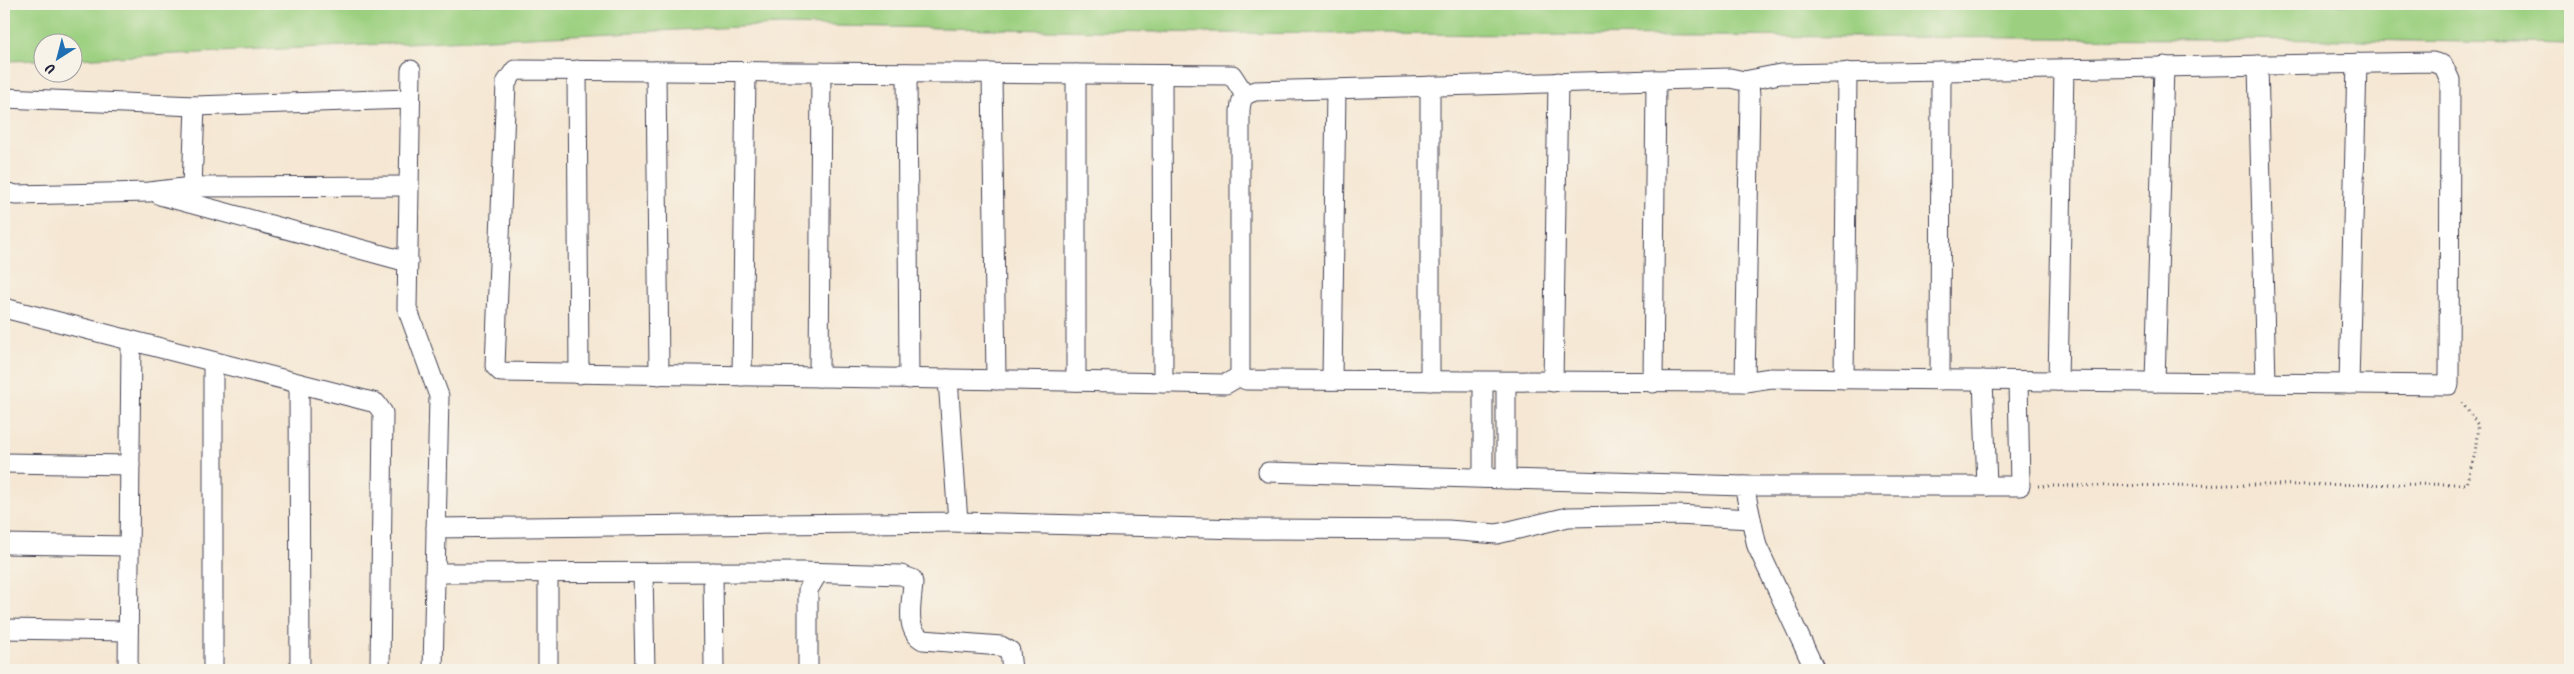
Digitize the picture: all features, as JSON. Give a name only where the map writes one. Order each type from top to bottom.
[{"type":"street","points":[[2432,62],[2443,65],[2450,80],[2449,385],[1771,378],[1745,382],[1483,382],[1246,380],[1240,376],[1240,100],[1244,94],[1255,92],[1558,82],[1730,78],[1744,80],[1780,74],[1847,72],[2432,62]]},
{"type":"street","points":[[2349,384],[2357,63]]},
{"type":"street","points":[[2258,65],[2266,383]]},
{"type":"street","points":[[2155,382],[2164,66]]},
{"type":"street","points":[[2058,381],[2064,68]]},
{"type":"street","points":[[411,70],[407,308],[438,396],[433,670]]},
{"type":"street","points":[[1240,376],[1226,384],[580,374],[501,372],[495,366],[506,83],[515,70],[1232,75],[1244,94]]},
{"type":"street","points":[[577,70],[580,374]]},
{"type":"street","points":[[656,71],[659,374]]},
{"type":"street","points":[[1940,71],[1940,380]]},
{"type":"street","points":[[742,376],[746,72]]},
{"type":"street","points":[[819,377],[821,72]]},
{"type":"street","points":[[1844,379],[1847,72]]},
{"type":"street","points":[[906,73],[909,379]]},
{"type":"street","points":[[992,73],[996,380]]},
{"type":"street","points":[[1076,74],[1076,381]]},
{"type":"street","points":[[1162,75],[1163,383]]},
{"type":"street","points":[[1653,383],[1656,80]]},
{"type":"street","points":[[1744,80],[1749,85],[1750,95],[1745,382]]},
{"type":"street","points":[[1554,382],[1558,82]]},
{"type":"street","points":[[1430,86],[1430,381]]},
{"type":"street","points":[[1332,380],[1336,89]]},
{"type":"street","points":[[4,98],[195,106],[410,99]]},
{"type":"street","points":[[192,187],[195,106]]},
{"type":"street","points":[[4,192],[16,195],[149,192],[192,187],[409,186]]},
{"type":"street","points":[[149,192],[408,262]]},
{"type":"street","points":[[4,308],[376,403],[383,413],[380,670]]},
{"type":"street","points":[[128,670],[131,341]]},
{"type":"street","points":[[213,362],[213,670]]},
{"type":"street","points":[[948,379],[958,522]]},
{"type":"street","points":[[1983,380],[1987,486]]},
{"type":"street","points":[[1268,472],[1744,486],[2020,486],[2018,381]]},
{"type":"street","points":[[1483,382],[1483,478]]},
{"type":"street","points":[[1506,382],[1506,479]]},
{"type":"street","points":[[299,384],[300,670]]},
{"type":"street","points":[[4,462],[130,465]]},
{"type":"street","points":[[1744,486],[1757,546],[1815,670]]},
{"type":"street","points":[[436,528],[958,522],[1243,529],[1448,530],[1496,534],[1568,517],[1677,515],[1751,519]]},
{"type":"street","points":[[4,544],[129,546]]},
{"type":"street","points":[[435,572],[818,573],[908,577],[913,583],[911,628],[918,638],[923,640],[1002,646],[1010,651],[1012,670]]},
{"type":"street","points":[[548,572],[548,670]]},
{"type":"street","points":[[713,572],[714,670]]},
{"type":"street","points":[[643,573],[645,670]]},
{"type":"street","points":[[808,670],[808,590],[818,573]]},
{"type":"street","points":[[4,629],[128,631]]},
{"type":"path","points":[[2020,486],[2466,484],[2475,454],[2478,425],[2466,407]]},
{"type":"green space","points":[[4,4],[2570,4],[2570,44],[2361,40],[1213,33],[780,25],[82,59],[82,32],[32,32],[32,60],[4,61]]}]
